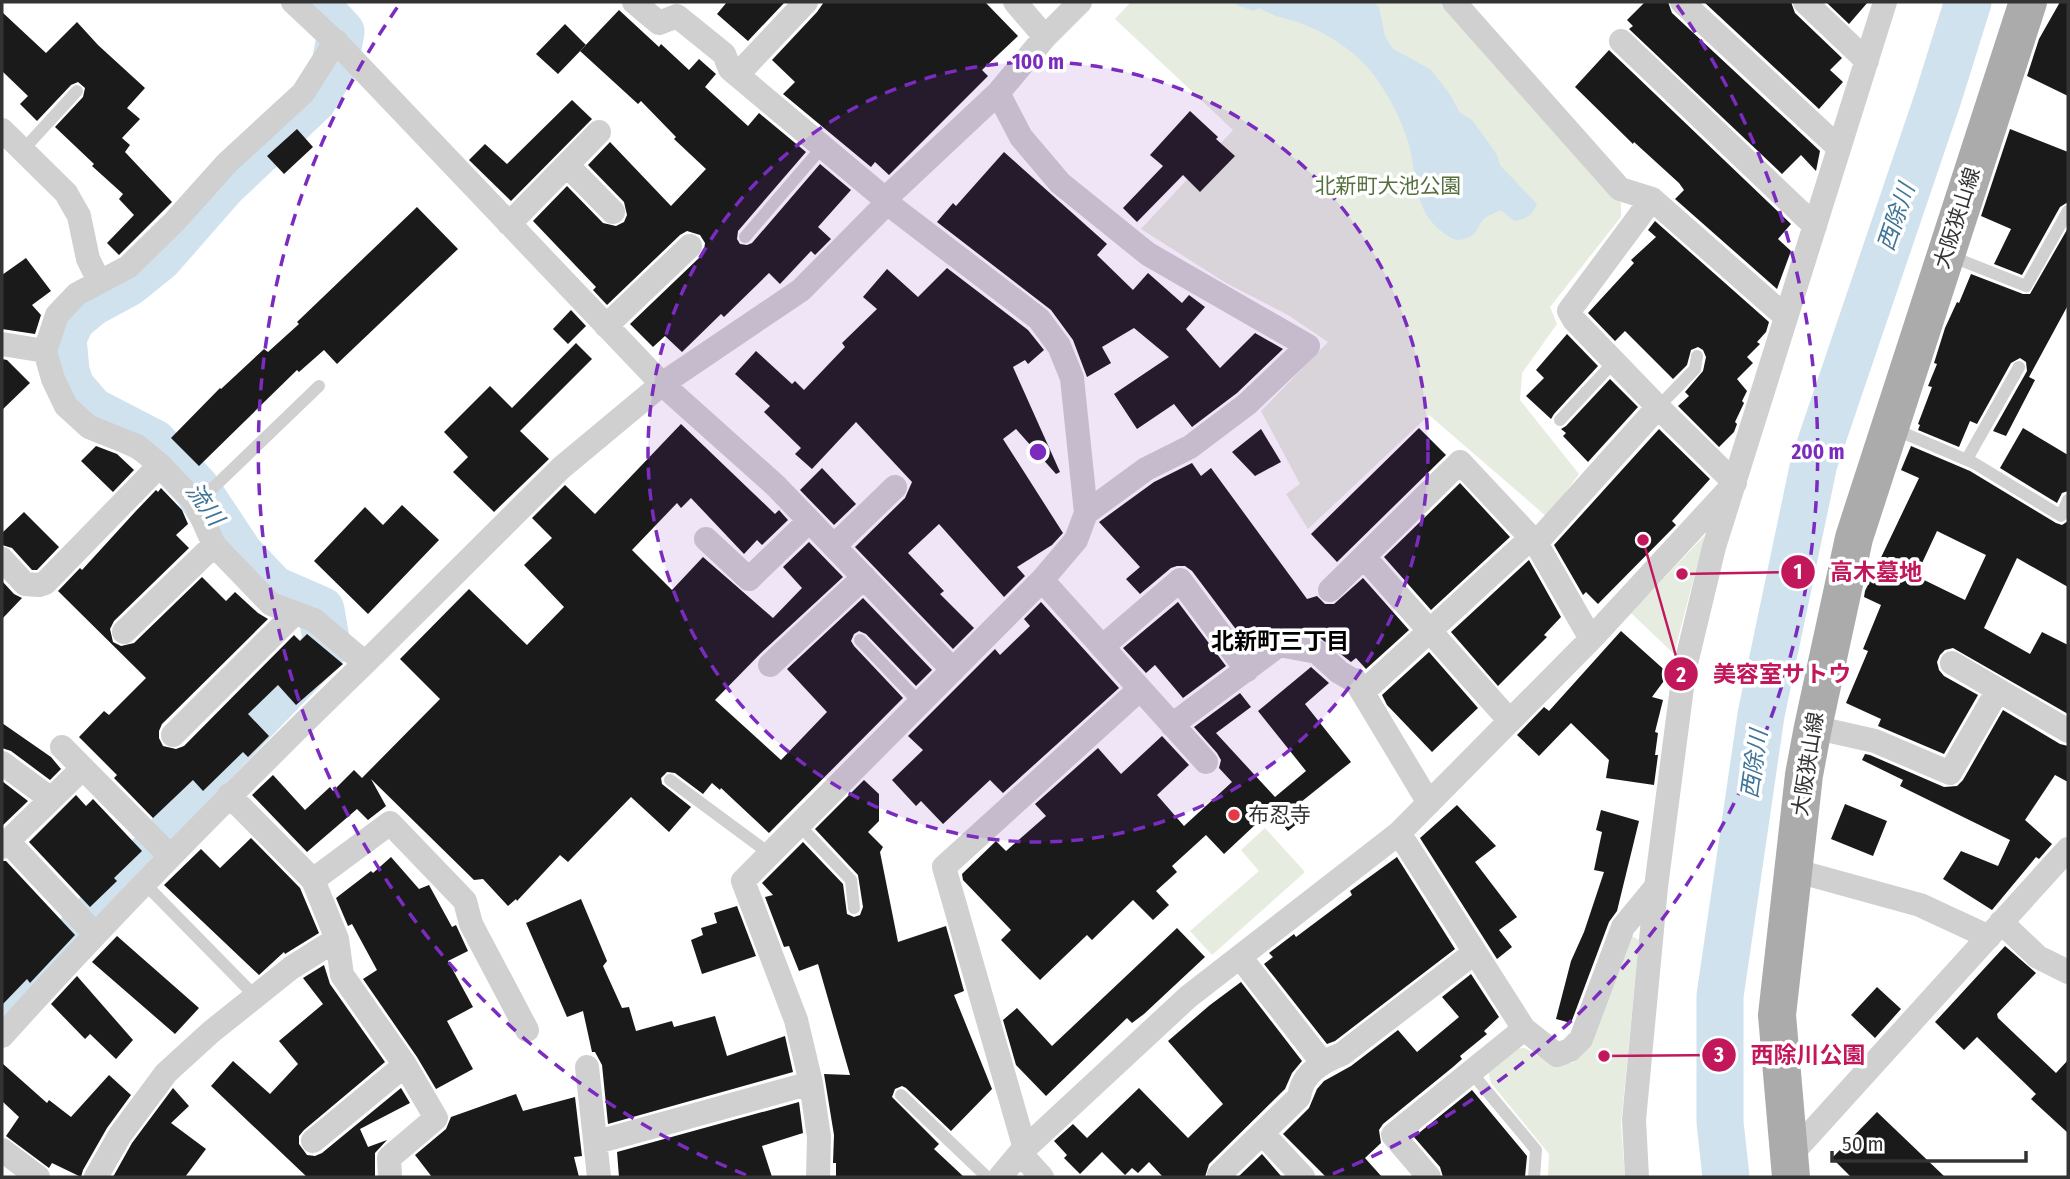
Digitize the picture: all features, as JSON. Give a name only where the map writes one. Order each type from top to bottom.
[{"type":"main road","name":"大阪狭山線","points":[[1790,1167],[1777,1015],[1804,775],[1813,727],[1854,538],[2028,2]]},
{"type":"street","points":[[293,2],[340,45],[662,384],[776,486],[953,670]]},
{"type":"street","points":[[634,2],[659,23],[677,16],[724,54],[730,69],[824,145],[886,201],[1039,320],[1059,346],[1072,378],[1086,513],[1076,540],[1042,580],[743,881],[796,1020],[811,1083],[819,1137],[818,1177]]},
{"type":"street","points":[[737,75],[806,2]]},
{"type":"street","points":[[1015,2],[1045,37]]},
{"type":"street","points":[[6,1025],[89,927],[144,883],[229,795],[561,468],[662,384],[801,290],[886,201],[998,93],[1045,37],[1080,2]]},
{"type":"street","points":[[1454,2],[1620,189],[1652,199],[1786,317]]},
{"type":"street","points":[[1682,2],[1839,148]]},
{"type":"street","points":[[1805,2],[1867,61]]},
{"type":"street","points":[[1637,1177],[1634,1120],[1656,887],[1684,673],[1714,547],[1885,2]]},
{"type":"street","points":[[1621,41],[1815,226]]},
{"type":"street","points":[[340,45],[303,93],[228,163],[128,267],[77,294],[57,315],[45,351],[53,379],[66,406],[89,427],[137,446],[159,465],[195,502],[214,545],[271,604],[304,617],[365,663]]},
{"type":"street","points":[[998,93],[1021,137],[1060,183],[1148,254],[1308,346],[1247,404],[1190,447],[1146,469],[1086,513]]},
{"type":"street","points":[[509,224],[599,132]]},
{"type":"street","points":[[10,144],[66,193],[79,216],[88,259],[99,281]]},
{"type":"street","points":[[567,166],[613,212]]},
{"type":"street","points":[[1652,199],[1569,307],[1569,314],[1735,483]]},
{"type":"street","points":[[606,326],[690,246]]},
{"type":"street","points":[[2,344],[45,351]]},
{"type":"street","points":[[1355,680],[1429,631],[1533,541],[1658,407]]},
{"type":"street","points":[[1330,590],[1460,462],[1533,541],[1591,639]]},
{"type":"street","points":[[2,559],[25,584],[45,583],[159,465]]},
{"type":"street","points":[[1000,1177],[1023,1151],[1188,997],[1399,833],[1591,639],[1735,483]]},
{"type":"street","points":[[834,547],[895,487]]},
{"type":"street","points":[[706,539],[749,579],[809,521]]},
{"type":"street","points":[[124,632],[214,545]]},
{"type":"street","points":[[1364,557],[1510,721]]},
{"type":"street","points":[[771,665],[864,577]]},
{"type":"street","points":[[1042,580],[1206,762]]},
{"type":"street","points":[[1102,647],[1180,580],[1247,670]]},
{"type":"street","points":[[173,735],[304,617]]},
{"type":"street","points":[[1172,724],[1279,645],[1317,652],[1339,672],[1355,680],[1429,803]]},
{"type":"street","points":[[1952,663],[2068,731]]},
{"type":"street","points":[[1042,1177],[1023,1151],[944,867],[1140,689]]},
{"type":"street","points":[[1813,727],[1875,741],[1950,773],[1998,690]]},
{"type":"street","points":[[62,747],[170,855]]},
{"type":"street","points":[[2,763],[51,799]]},
{"type":"street","points":[[83,768],[7,847],[89,927]]},
{"type":"street","points":[[229,795],[313,880],[337,939],[342,975],[405,1065],[436,1118],[389,1158],[390,1177]]},
{"type":"street","points":[[313,880],[390,823],[465,901],[471,925],[527,1030]]},
{"type":"street","points":[[1399,833],[1524,1029],[1557,1055],[1570,1050],[1581,1039],[1623,927],[1656,887]]},
{"type":"street","points":[[1790,1167],[2068,849]]},
{"type":"street","points":[[1793,870],[1920,905],[1995,930],[2068,972]]},
{"type":"street","points":[[96,1177],[120,1135],[166,1073],[211,1032],[290,968],[337,939]]},
{"type":"street","points":[[1219,1175],[1298,1097],[1300,1083],[1322,1062],[1342,1054],[1474,953]]},
{"type":"street","points":[[1240,957],[1322,1062]]},
{"type":"street","points":[[1429,1177],[1393,1135],[1524,1029]]},
{"type":"street","points":[[313,1141],[405,1065]]},
{"type":"street","points":[[587,1067],[600,1177]]},
{"type":"street","points":[[597,1142],[811,1083]]},
{"type":"street","points":[[1262,1133],[1303,1177]]},
{"type":"street","points":[[2,1150],[38,1177]]},
{"type":"lane","points":[[10,144],[77,91]]},
{"type":"lane","points":[[745,237],[824,145]]},
{"type":"lane","points":[[1945,254],[2026,286],[2068,211]]},
{"type":"lane","points":[[1658,407],[1695,369],[1697,356]]},
{"type":"lane","points":[[1560,421],[1614,362]]},
{"type":"lane","points":[[1967,460],[2019,367]]},
{"type":"lane","points":[[195,502],[318,386]]},
{"type":"lane","points":[[1890,428],[1967,460],[2061,516],[2068,500]]},
{"type":"lane","points":[[860,640],[920,703]]},
{"type":"lane","points":[[670,780],[770,854]]},
{"type":"lane","points":[[799,825],[851,880],[854,908]]},
{"type":"lane","points":[[144,883],[256,997]]},
{"type":"lane","points":[[1471,1072],[1536,1150],[1534,1177]]},
{"type":"lane","points":[[901,1095],[987,1177]]},
{"type":"green space","name":"北新町大池公園","points":[[1131,2],[1444,2],[1621,203],[1621,217],[1550,307],[1557,324],[1522,373],[1520,400],[1579,474],[1547,517],[1429,415],[1308,529],[1286,494],[1300,484],[1261,411],[1328,342],[1288,315],[1226,283],[1141,229],[1233,130],[1115,19]]},
{"type":"green space","points":[[1705,535],[1674,654],[1631,613]]},
{"type":"green space","points":[[1265,828],[1305,872],[1212,955],[1190,931],[1259,871],[1241,850]]},
{"type":"green space","points":[[1626,933],[1639,940],[1621,1124],[1625,1177],[1548,1177],[1549,1154],[1491,1083],[1488,1070],[1511,1049],[1525,1048],[1548,1062],[1573,1063],[1588,1047]]},
{"type":"water","points":[[1235,2],[1374,2],[1379,7],[1385,36],[1393,49],[1430,69],[1449,93],[1460,113],[1472,120],[1483,135],[1497,155],[1500,165],[1537,204],[1531,214],[1514,221],[1501,210],[1482,221],[1469,237],[1461,240],[1445,234],[1434,225],[1421,204],[1402,124],[1385,91],[1367,67],[1341,44],[1321,32],[1260,8],[1253,11]]},
{"type":"building","points":[[727,2],[784,3],[748,41],[717,14]]},
{"type":"building","points":[[824,2],[985,2],[1018,36],[982,70],[988,76],[889,175],[875,162],[871,167],[783,94],[795,82],[772,60]]},
{"type":"building","points":[[1645,2],[1668,2],[1672,13],[1820,151],[1816,171],[1801,155],[1782,174],[1629,29],[1633,26],[1627,20]]},
{"type":"building","points":[[1704,2],[1791,2],[1795,13],[1842,58],[1830,70],[1843,82],[1819,109]]},
{"type":"building","points":[[1826,2],[1868,2],[1849,24]]},
{"type":"building","points":[[2060,2],[2068,2],[2068,96],[2027,76],[2039,39]]},
{"type":"building","points":[[619,10],[689,70],[699,59],[716,74],[705,87],[748,126],[759,113],[806,152],[738,231],[737,239],[740,244],[752,243],[820,164],[851,190],[818,227],[831,239],[815,255],[811,251],[780,284],[769,273],[724,317],[721,314],[682,352],[665,336],[653,347],[630,324],[700,257],[705,243],[700,235],[687,231],[680,235],[607,305],[593,290],[596,287],[533,221],[567,186],[603,223],[616,226],[624,222],[627,215],[624,202],[588,165],[610,142],[671,206],[706,169],[674,139],[676,137],[641,101],[638,104],[580,51]]},
{"type":"building","points":[[2,12],[46,53],[77,22],[145,88],[127,108],[140,119],[122,138],[130,145],[125,152],[172,202],[119,255],[107,243],[134,215],[119,199],[123,194],[55,127],[83,97],[85,88],[78,82],[71,85],[37,121],[20,104],[28,96],[2,71]]},
{"type":"building","points":[[565,24],[586,45],[558,74],[536,54]]},
{"type":"building","points":[[1609,50],[1791,224],[1778,239],[1791,251],[1777,289],[1675,199],[1684,190],[1679,183],[1634,142],[1633,144],[1575,87]]},
{"type":"building","points":[[572,100],[592,119],[511,201],[469,160],[485,144],[507,164]]},
{"type":"building","points":[[1190,111],[1235,156],[1200,192],[1183,175],[1137,222],[1123,208],[1163,166],[1150,155]]},
{"type":"building","points":[[297,129],[313,147],[284,174],[267,156]]},
{"type":"building","points":[[2010,129],[2068,152],[2068,202],[2060,207],[2022,275],[1994,264],[2011,229],[1981,216]]},
{"type":"building","points":[[1004,152],[1107,244],[1097,255],[1133,290],[1148,273],[1182,303],[1189,295],[1205,307],[1186,329],[1220,368],[1255,333],[1283,349],[1237,393],[1192,427],[1174,404],[1137,429],[1114,394],[1169,357],[1134,328],[1102,347],[1111,363],[1087,377],[1073,340],[1051,310],[937,222],[953,203],[956,206]]},
{"type":"building","points":[[417,207],[458,249],[337,364],[324,350],[299,372],[297,370],[199,466],[171,438],[220,388],[264,349],[268,352],[299,324],[297,322]]},
{"type":"building","points":[[1655,221],[1769,322],[1766,332],[1757,342],[1760,344],[1747,357],[1753,363],[1737,379],[1747,391],[1742,401],[1744,403],[1735,422],[1737,424],[1734,432],[1719,447],[1678,406],[1689,396],[1685,392],[1703,371],[1706,357],[1703,350],[1698,347],[1691,350],[1687,365],[1673,379],[1625,331],[1615,341],[1588,313],[1634,263],[1631,260],[1656,237],[1648,230]]},
{"type":"building","points":[[2068,228],[2068,305],[2029,377],[2035,380],[2006,436],[1993,431],[2027,371],[2026,362],[2020,358],[2011,363],[1977,424],[1970,421],[1959,447],[1918,430],[1932,387],[1928,386],[1937,364],[1934,363],[1945,328],[1971,274],[2023,294],[2030,294]]},
{"type":"building","points":[[26,258],[51,291],[32,305],[41,315],[35,334],[2,329],[2,275]]},
{"type":"building","points":[[947,268],[1028,330],[1044,350],[1028,364],[1025,360],[1013,367],[1060,472],[1056,474],[1016,429],[1003,439],[1063,533],[1052,545],[1017,567],[1025,576],[1004,597],[939,524],[908,553],[944,591],[940,594],[974,628],[953,649],[855,547],[905,498],[912,482],[856,422],[812,469],[795,454],[801,448],[764,412],[770,406],[735,374],[756,351],[792,384],[795,381],[804,390],[845,347],[842,343],[877,309],[863,297],[887,269],[918,297]]},
{"type":"building","points":[[571,310],[586,326],[568,344],[553,329]]},
{"type":"building","points":[[1567,334],[1598,366],[1551,419],[1526,396],[1544,378],[1536,370]]},
{"type":"building","points":[[576,343],[592,359],[520,431],[549,459],[494,512],[453,472],[468,457],[444,432],[490,386],[512,408]]},
{"type":"building","points":[[2,359],[7,360],[30,383],[2,410]]},
{"type":"building","points":[[1610,379],[1638,407],[1588,462],[1563,436],[1566,433],[1561,429]]},
{"type":"building","points":[[681,424],[775,514],[779,510],[788,520],[762,545],[757,540],[744,554],[691,498],[681,508],[677,503],[632,550],[672,590],[703,557],[773,618],[802,588],[783,567],[809,542],[843,577],[715,700],[781,760],[827,712],[787,669],[863,598],[932,670],[916,686],[866,634],[859,631],[854,634],[851,641],[854,646],[903,698],[769,833],[721,788],[720,790],[712,783],[703,794],[675,773],[667,772],[661,778],[662,784],[691,807],[669,832],[631,797],[568,862],[560,855],[517,901],[516,899],[508,906],[483,879],[474,880],[371,779],[386,806],[368,820],[357,809],[307,852],[252,795],[273,775],[305,810],[330,787],[333,791],[354,770],[362,778],[440,699],[400,659],[469,589],[527,645],[564,607],[524,565],[552,538],[532,518],[565,485],[595,514]]},
{"type":"building","points":[[1419,428],[1446,455],[1337,562],[1311,534]]},
{"type":"building","points":[[2023,428],[2068,455],[2068,491],[2062,493],[2057,503],[2000,468]]},
{"type":"building","points":[[1261,429],[1281,462],[1255,476],[1232,452]]},
{"type":"building","points":[[1659,429],[1710,479],[1672,521],[1676,525],[1598,604],[1586,592],[1583,595],[1554,545]]},
{"type":"building","points":[[96,446],[117,454],[134,470],[113,492],[81,461]]},
{"type":"building","points":[[1911,446],[1970,471],[2056,523],[2062,525],[2068,521],[2068,587],[2017,558],[1984,628],[2030,654],[2042,632],[2068,645],[2068,714],[1953,648],[1940,655],[1937,662],[1939,670],[1944,676],[1978,695],[1944,754],[1878,726],[1881,719],[1846,703],[1868,651],[1863,649],[1881,605],[1864,597],[1865,591],[1919,478],[1901,470]],"holes":[[[1937,531],[1986,555],[1965,600],[1916,576]]]},
{"type":"building","points":[[1192,463],[1201,476],[1211,468],[1307,599],[1317,596],[1325,604],[1334,604],[1363,578],[1409,630],[1366,669],[1356,658],[1351,662],[1320,638],[1282,630],[1271,633],[1250,648],[1192,571],[1185,566],[1171,568],[1140,594],[1126,579],[1140,567],[1099,522],[1154,482]]},
{"type":"building","points":[[822,468],[856,504],[834,525],[800,490]]},
{"type":"building","points":[[1460,483],[1510,537],[1431,610],[1384,557]]},
{"type":"building","points":[[161,488],[182,510],[188,524],[176,535],[189,548],[114,621],[110,629],[113,642],[121,646],[134,643],[202,577],[226,601],[235,592],[268,619],[162,724],[159,738],[163,746],[176,749],[184,746],[294,635],[300,641],[307,634],[343,664],[296,705],[278,685],[248,714],[269,736],[248,757],[243,752],[203,791],[193,780],[153,818],[114,778],[117,775],[79,737],[104,711],[109,715],[146,678],[58,591],[80,568],[82,570],[156,490],[158,492]]},
{"type":"building","points":[[402,505],[439,540],[368,614],[314,561],[365,507],[383,525]]},
{"type":"building","points":[[24,512],[59,547],[37,570],[32,570],[12,548],[2,545],[2,533]]},
{"type":"building","points":[[1529,560],[1561,617],[1544,635],[1547,637],[1498,686],[1451,632]]},
{"type":"building","points":[[2,581],[14,594],[22,598],[2,619]]},
{"type":"building","points":[[1041,602],[1119,688],[1003,793],[990,780],[943,824],[921,801],[916,806],[892,780],[923,750],[908,736],[995,649],[1000,655],[1030,626],[1024,619]]},
{"type":"building","points":[[1178,602],[1226,666],[1183,698],[1155,665],[1146,673],[1123,648]]},
{"type":"building","points":[[1621,631],[1669,674],[1652,697],[1663,700],[1655,732],[1658,733],[1655,755],[1658,755],[1654,785],[1606,778],[1609,760],[1571,723],[1539,756],[1517,735],[1544,707],[1549,711]]},
{"type":"building","points":[[1429,652],[1478,708],[1432,752],[1387,705],[1382,695]]},
{"type":"building","points":[[1311,667],[1329,683],[1305,704],[1351,762],[1296,806],[1305,817],[1288,831],[1271,810],[1224,854],[1206,835],[1172,866],[1177,872],[1156,891],[1169,905],[1153,920],[1133,900],[1092,940],[1087,935],[1040,980],[1001,940],[1011,930],[963,880],[962,874],[996,841],[1006,851],[1046,816],[1035,804],[1098,748],[1121,774],[1162,736],[1189,765],[1157,795],[1184,826],[1232,782],[1219,768],[1221,760],[1217,753],[1194,727],[1240,693],[1251,707],[1216,733],[1275,797],[1306,771],[1258,711]]},
{"type":"building","points":[[2003,710],[2060,744],[2068,746],[2068,782],[2055,775],[2025,820],[2052,844],[2039,859],[2036,857],[1992,910],[1943,879],[1961,851],[1998,866],[2010,840],[1900,786],[1903,780],[1862,760],[1865,754],[1870,755],[1944,787],[1957,786]]},
{"type":"building","points":[[2,723],[51,757],[61,769],[50,780],[11,751],[2,748]]},
{"type":"building","points":[[864,780],[879,794],[879,821],[868,832],[883,847],[880,852],[898,942],[946,926],[964,991],[954,995],[992,1089],[951,1131],[906,1088],[902,1086],[895,1089],[892,1097],[939,1144],[934,1149],[964,1177],[836,1177],[836,1163],[833,1163],[834,1135],[824,1074],[850,1075],[818,964],[799,971],[789,946],[784,947],[765,897],[773,895],[762,883],[803,842],[843,884],[847,914],[854,917],[860,915],[863,907],[858,875],[815,829]]},
{"type":"building","points":[[2,781],[28,801],[2,826]]},
{"type":"building","points":[[76,795],[86,806],[93,799],[142,851],[114,878],[117,881],[90,907],[29,842]]},
{"type":"building","points":[[1845,804],[1887,821],[1873,856],[1831,839]]},
{"type":"building","points":[[1457,805],[1496,846],[1475,862],[1517,917],[1499,930],[1512,947],[1497,959],[1420,838]]},
{"type":"building","points":[[1601,810],[1639,821],[1617,911],[1609,922],[1571,1023],[1556,1019],[1571,961],[1584,932],[1604,872],[1594,870],[1602,832],[1596,830]]},
{"type":"building","points":[[251,838],[300,888],[319,933],[285,954],[284,952],[259,975],[164,885],[201,849],[220,868]]},
{"type":"building","points":[[391,857],[419,889],[429,885],[452,927],[456,925],[468,951],[448,961],[473,1007],[447,1021],[473,1069],[436,1089],[363,979],[377,970],[352,924],[348,926],[336,898]]},
{"type":"building","points":[[1397,857],[1455,949],[1335,1041],[1327,1044],[1264,964],[1273,957],[1269,953],[1294,934],[1296,937],[1352,895],[1350,891]]},
{"type":"building","points":[[2,861],[6,861],[75,935],[30,983],[27,979],[2,1005]]},
{"type":"building","points":[[581,899],[607,961],[603,966],[622,1008],[629,1007],[636,1031],[672,1021],[674,1027],[715,1016],[727,1056],[785,1036],[793,1072],[608,1124],[602,1065],[595,1052],[592,1052],[583,1011],[567,1017],[526,923]]},
{"type":"building","points":[[737,906],[756,956],[702,974],[691,940],[703,935],[701,928],[717,923],[714,913]]},
{"type":"building","points":[[1177,928],[1205,957],[1144,1014],[1132,1023],[1127,1018],[1046,1096],[1016,1065],[1003,1020],[1017,1008],[1052,1046]]},
{"type":"building","points":[[117,936],[199,1008],[175,1034],[92,962]]},
{"type":"building","points":[[2005,946],[2036,973],[1997,1014],[1998,1018],[2056,1073],[2068,1060],[2068,1133],[2031,1099],[2036,1094],[1977,1037],[1964,1050],[1935,1022]]},
{"type":"building","points":[[324,965],[330,984],[385,1062],[304,1130],[299,1136],[299,1144],[307,1155],[322,1153],[401,1088],[410,1103],[360,1129],[368,1147],[387,1140],[375,1153],[375,1177],[307,1177],[211,1086],[233,1061],[270,1094],[298,1064],[279,1041],[323,1004],[303,978]]},
{"type":"building","points":[[1471,974],[1499,1017],[1484,1031],[1487,1034],[1460,1056],[1462,1059],[1453,1067],[1383,1124],[1379,1130],[1381,1143],[1365,1158],[1382,1177],[1326,1177],[1283,1134],[1309,1108],[1317,1089],[1324,1081],[1351,1066],[1398,1030],[1417,1052],[1459,1017],[1442,997]]},
{"type":"building","points":[[77,976],[133,1040],[116,1059],[90,1034],[85,1039],[51,1004]]},
{"type":"building","points":[[1241,982],[1302,1061],[1292,1073],[1285,1089],[1209,1164],[1205,1177],[1163,1177],[1149,1162],[1138,1173],[1132,1168],[1125,1175],[1102,1152],[1080,1174],[1064,1158],[1067,1155],[1054,1141],[1073,1124],[1087,1138],[1139,1088],[1188,1138],[1223,1104],[1168,1041]]},
{"type":"building","points":[[1877,987],[1901,1009],[1875,1038],[1851,1015]]},
{"type":"building","points":[[2,1063],[47,1103],[49,1100],[71,1117],[109,1075],[131,1095],[107,1128],[81,1177],[52,1163],[49,1168],[6,1136],[19,1117],[2,1101]]},
{"type":"building","points":[[173,1088],[189,1106],[171,1123],[206,1149],[185,1177],[113,1177],[132,1143]]},
{"type":"building","points":[[1472,1090],[1527,1156],[1525,1177],[1443,1177],[1440,1167],[1414,1137]]},
{"type":"building","points":[[516,1094],[523,1111],[575,1097],[582,1156],[574,1157],[579,1177],[432,1177],[415,1155],[446,1129],[451,1117]]},
{"type":"building","points":[[799,1102],[803,1133],[762,1146],[772,1177],[619,1177],[617,1152]]},
{"type":"building","points":[[1877,1112],[1945,1177],[1851,1177],[1832,1158]]},
{"type":"building","points":[[1262,1154],[1281,1176],[1238,1177]]},
{"type":"waterway","name":"流川","points":[[2,1017],[174,830],[182,795],[327,645],[321,610],[273,589],[240,554],[196,488],[154,443],[92,411],[71,387],[66,371],[63,338],[72,319],[91,303],[128,283],[159,258],[223,185],[313,100],[335,64],[341,32],[313,2]]},
{"type":"waterway","name":"西除川","points":[[1726,1177],[1720,1122],[1720,996],[1761,715],[1814,463],[1968,2]]},
{"type":"place","name":"美容室サトウ","points":[[1643,540]]},
{"type":"place","name":"高木墓地","points":[[1682,574]]},
{"type":"place","name":"布忍寺","points":[[1234,815]]},
{"type":"place","name":"西除川公園","points":[[1604,1056]]},
{"type":"district","name":"北新町三丁目","points":[[1280,641]]}]
